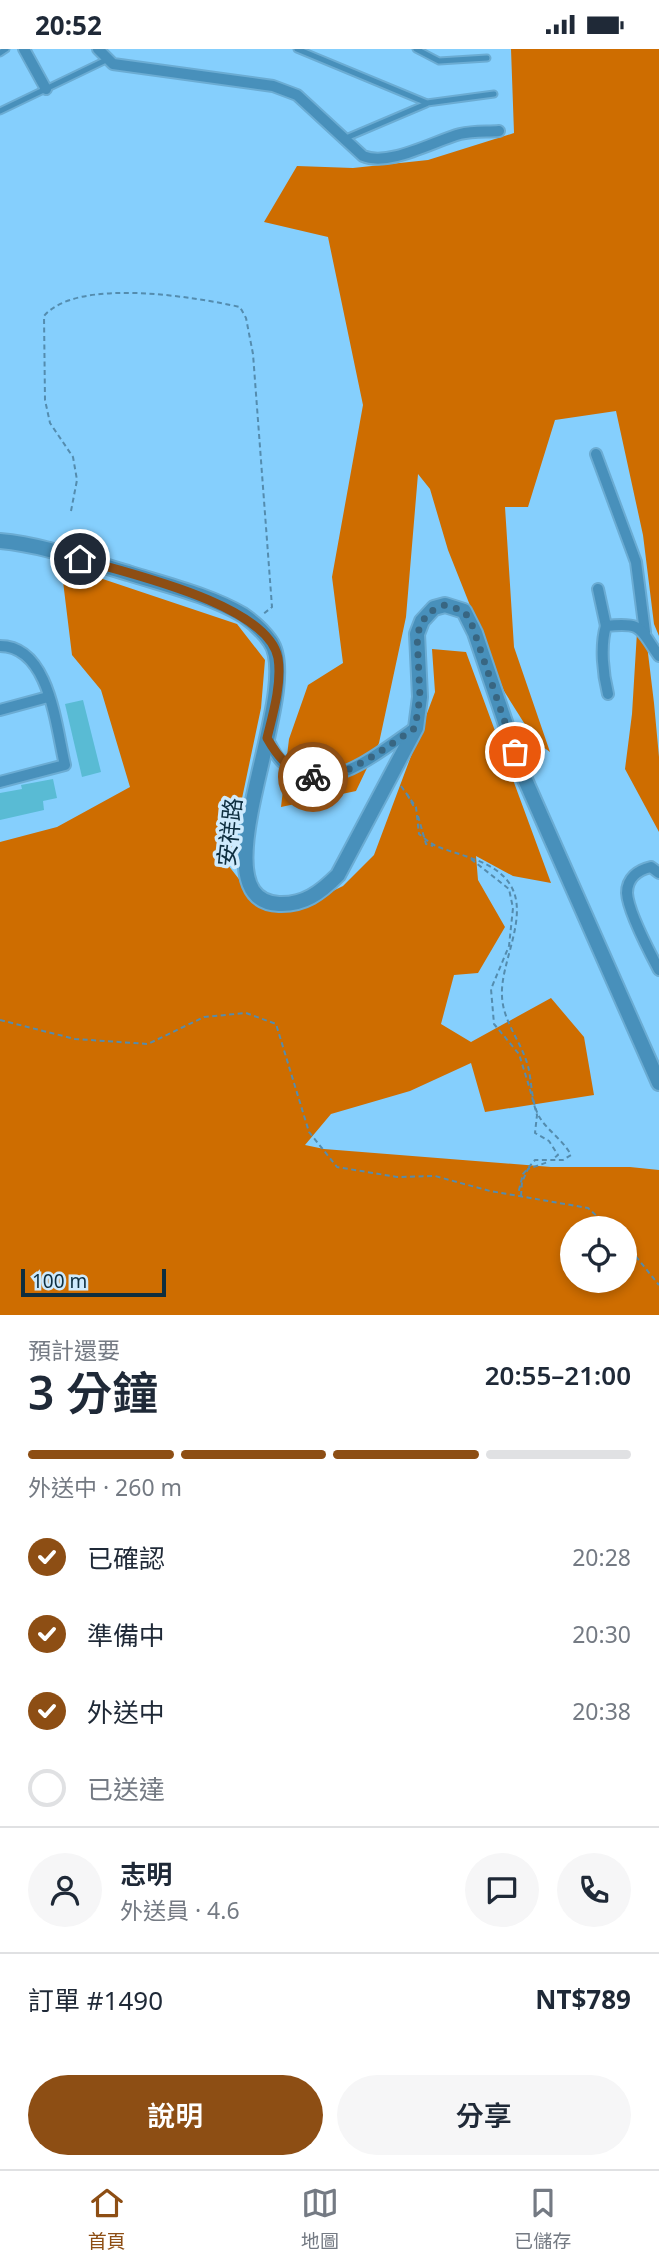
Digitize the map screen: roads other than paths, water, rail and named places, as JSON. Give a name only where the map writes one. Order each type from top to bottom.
[{"type":"street","points":[[24,49],[46,89]]},
{"type":"street","points":[[98,49],[106,60],[113,64],[274,86],[297,95],[363,156],[371,159],[400,155],[463,133],[499,131]]},
{"type":"street","points":[[596,454],[636,562],[645,632],[659,656]]},
{"type":"street","name":"安祥路","points":[[0,541],[58,552],[188,592],[240,614],[253,622],[272,642],[278,659],[275,703],[248,827],[244,859],[249,884],[255,893],[270,904],[296,904],[324,888],[338,875],[350,857],[415,728],[420,697],[417,634],[427,613],[434,608],[456,606],[464,611],[471,622],[523,775],[659,1083]]},
{"type":"street","points":[[598,589],[606,626],[603,636],[608,694]]},
{"type":"street","points":[[606,626],[627,624],[645,632]]},
{"type":"street","points":[[0,646],[20,649],[41,672],[65,765],[0,782]]},
{"type":"street","points":[[0,710],[48,697]]},
{"type":"street","points":[[267,738],[280,760],[297,773],[319,779],[345,770],[383,750],[415,728]]},
{"type":"street","points":[[659,873],[650,867],[639,870],[631,880],[627,893],[641,933],[659,970]]},
{"type":"lane","points":[[0,53],[6,49]]},
{"type":"lane","points":[[297,49],[427,103]]},
{"type":"lane","points":[[416,49],[439,61],[486,58]]},
{"type":"lane","points":[[0,111],[106,60]]},
{"type":"lane","points":[[345,138],[427,103],[494,94]]}]
